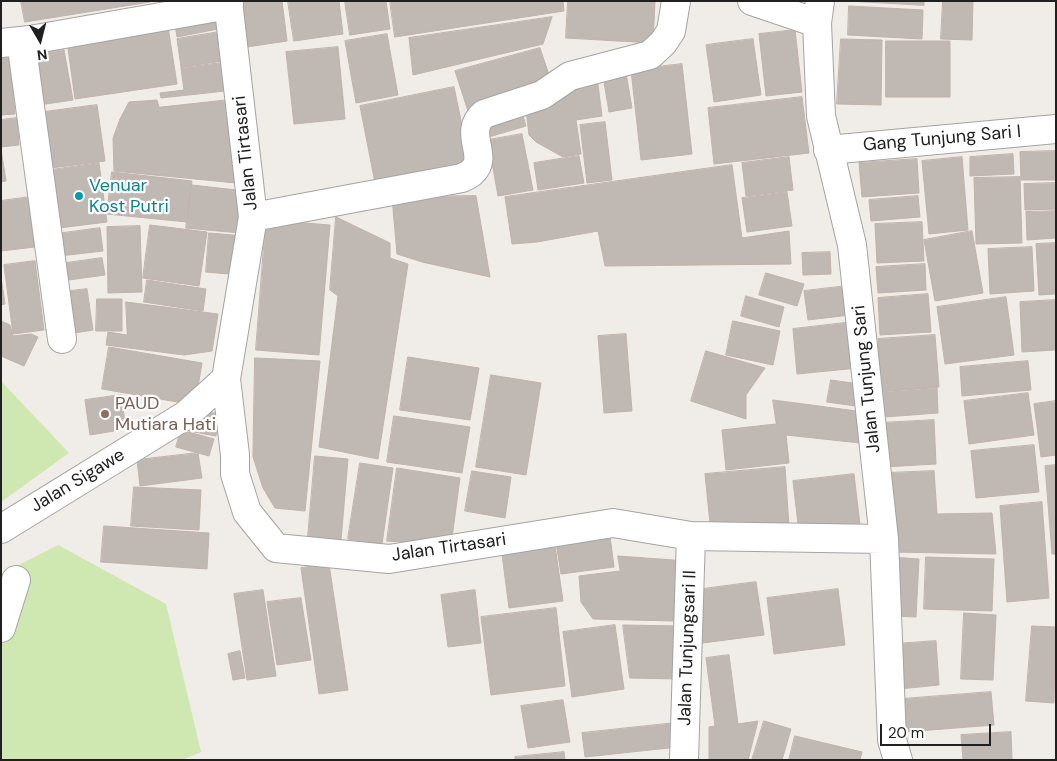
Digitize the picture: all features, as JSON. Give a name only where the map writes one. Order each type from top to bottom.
[{"type":"street","points":[[253,216],[462,178],[473,172],[479,160],[474,129],[476,120],[484,114],[542,95],[570,76],[650,55],[663,43],[671,31],[676,1]]},
{"type":"street","points":[[752,1],[819,12]]},
{"type":"street","points":[[62,339],[11,42],[228,3]]},
{"type":"street","name":"Jalan Tirtasari","points":[[228,3],[253,216],[226,379],[235,455],[235,474],[247,512],[276,548],[389,559],[613,523],[691,536],[884,538]]},
{"type":"street","name":"Jalan Tunjung Sari","points":[[819,12],[821,116],[852,245],[884,538],[892,740],[898,760]]},
{"type":"street","name":"Gang Tunjung Sari I","points":[[828,150],[1056,129]]},
{"type":"street","name":"Jalan Sigawe","points":[[1,529],[186,415],[226,379]]},
{"type":"street","name":"Jalan Tunjungsari II","points":[[684,760],[691,536]]},
{"type":"street","points":[[1,628],[16,580]]},
{"type":"green space","points":[[1,381],[69,453],[1,502]]},
{"type":"green space","points":[[58,545],[166,604],[201,752],[182,760],[1,760],[1,574]]},
{"type":"building","points":[[21,1],[150,1],[150,2],[25,22]]},
{"type":"building","points":[[234,1],[282,1],[287,41],[240,48]]},
{"type":"building","points":[[288,1],[339,1],[343,34],[294,41]]},
{"type":"building","points":[[345,1],[386,1],[390,29],[350,35]]},
{"type":"building","points":[[390,1],[563,1],[564,11],[395,37]]},
{"type":"building","points":[[568,1],[655,1],[653,43],[566,38]]},
{"type":"building","points":[[849,1],[924,1],[924,5]]},
{"type":"building","points":[[943,1],[973,1],[972,40],[941,39]]},
{"type":"building","points":[[849,6],[923,10],[922,39],[848,35]]},
{"type":"building","points":[[220,11],[223,28],[177,37],[174,19]]},
{"type":"building","points":[[552,17],[543,44],[413,75],[409,38]]},
{"type":"building","points":[[168,27],[177,84],[75,99],[67,41]]},
{"type":"building","points":[[795,30],[802,92],[766,96],[759,34]]},
{"type":"building","points":[[225,31],[230,60],[181,67],[177,39]]},
{"type":"building","points":[[387,34],[398,95],[356,103],[345,41]]},
{"type":"building","points":[[753,39],[761,95],[714,102],[706,45]]},
{"type":"building","points":[[841,39],[882,40],[881,105],[837,104]]},
{"type":"building","points":[[886,41],[950,41],[950,97],[886,97]]},
{"type":"building","points":[[338,47],[345,119],[294,124],[286,52]]},
{"type":"building","points":[[540,48],[552,84],[468,111],[455,71]]},
{"type":"building","points":[[64,50],[73,100],[39,105],[31,55]]},
{"type":"building","points":[[10,57],[15,114],[1,115],[1,58]]},
{"type":"building","points":[[230,62],[234,90],[161,98],[160,93],[184,90],[181,68]]},
{"type":"building","points":[[682,64],[692,154],[641,160],[631,70]]},
{"type":"building","points":[[626,73],[632,108],[609,112],[603,76]]},
{"type":"building","points":[[597,77],[602,116],[576,120],[581,154],[563,157],[536,142],[529,135],[526,109],[568,96],[566,81]]},
{"type":"building","points":[[454,87],[470,164],[375,183],[360,106]]},
{"type":"building","points":[[802,97],[809,153],[714,164],[708,108]]},
{"type":"building","points":[[238,99],[246,184],[114,171],[113,138],[129,102],[157,100],[159,107]]},
{"type":"building","points":[[97,105],[105,161],[51,168],[44,112]]},
{"type":"building","points":[[521,109],[526,126],[482,139],[477,123]]},
{"type":"building","points":[[17,118],[19,145],[1,147],[1,120]]},
{"type":"building","points":[[605,122],[612,180],[587,183],[580,125]]},
{"type":"building","points":[[522,134],[533,190],[498,196],[488,140]]},
{"type":"building","points":[[1,149],[6,181],[1,182]]},
{"type":"building","points":[[1056,151],[1056,180],[1021,180],[1020,152]]},
{"type":"building","points":[[1013,154],[1014,174],[970,176],[970,157]]},
{"type":"building","points":[[579,156],[584,183],[538,190],[534,163]]},
{"type":"building","points":[[789,157],[793,190],[746,196],[742,163]]},
{"type":"building","points":[[962,157],[968,230],[929,234],[922,161]]},
{"type":"building","points":[[917,159],[919,193],[862,197],[859,163]]},
{"type":"building","name":"Venuar Kost Putri","points":[[99,163],[107,222],[59,228],[51,170]]},
{"type":"building","points":[[732,165],[742,238],[789,231],[791,264],[605,266],[598,231],[537,242],[512,244],[505,197]]},
{"type":"building","points":[[112,172],[192,181],[187,222],[107,214]]},
{"type":"building","points":[[1020,177],[1022,243],[976,244],[974,178]]},
{"type":"building","points":[[1056,183],[1056,209],[1025,210],[1024,184]]},
{"type":"building","points":[[192,185],[245,191],[240,233],[186,228]]},
{"type":"building","points":[[787,192],[792,226],[747,232],[742,198]]},
{"type":"building","points":[[37,196],[43,246],[1,251],[1,201]]},
{"type":"building","points":[[476,196],[490,277],[422,262],[397,254],[392,197]]},
{"type":"building","points":[[918,196],[920,217],[871,221],[869,200]]},
{"type":"building","points":[[1056,211],[1056,238],[1027,240],[1026,212]]},
{"type":"building","points":[[336,217],[390,243],[390,258],[408,264],[378,459],[319,447],[338,296],[330,290]]},
{"type":"building","points":[[266,220],[330,225],[319,355],[256,350]]},
{"type":"building","points":[[922,222],[924,261],[877,263],[875,224]]},
{"type":"building","points":[[150,225],[207,232],[199,286],[143,278]]},
{"type":"building","points":[[140,226],[142,292],[108,293],[107,227]]},
{"type":"building","points":[[100,228],[103,251],[59,256],[56,234]]},
{"type":"building","points":[[972,231],[983,293],[935,301],[924,240]]},
{"type":"building","points":[[209,233],[244,236],[241,275],[206,272]]},
{"type":"building","points":[[1056,243],[1056,294],[1039,295],[1036,244]]},
{"type":"building","points":[[1032,247],[1034,291],[990,294],[988,249]]},
{"type":"building","points":[[830,252],[831,274],[803,275],[802,253]]},
{"type":"building","points":[[102,258],[105,275],[61,281],[59,264]]},
{"type":"building","points":[[35,261],[44,330],[13,334],[4,265]]},
{"type":"building","points":[[925,264],[926,290],[878,293],[876,267]]},
{"type":"building","points":[[766,273],[804,284],[797,306],[759,295]]},
{"type":"building","points":[[1,277],[5,304],[1,305]]},
{"type":"building","points":[[147,280],[206,289],[203,311],[144,302]]},
{"type":"building","points":[[847,286],[850,315],[808,320],[804,291]]},
{"type":"building","points":[[87,289],[93,330],[68,334],[62,292]]},
{"type":"building","points":[[928,294],[931,332],[880,335],[878,298]]},
{"type":"building","points":[[746,296],[784,307],[779,327],[741,316]]},
{"type":"building","points":[[1006,297],[1014,355],[945,364],[937,307]]},
{"type":"building","points":[[97,299],[122,299],[122,331],[96,331]]},
{"type":"building","points":[[1056,300],[1056,350],[1022,352],[1020,302]]},
{"type":"building","points":[[126,302],[218,314],[212,351],[184,355],[106,345],[108,332],[127,335]]},
{"type":"building","points":[[1,321],[10,325],[13,336],[31,334],[38,337],[24,366],[1,356]]},
{"type":"building","points":[[733,321],[780,331],[773,365],[726,355]]},
{"type":"building","points":[[853,322],[858,368],[797,374],[793,329]]},
{"type":"building","points":[[626,334],[632,411],[604,413],[598,336]]},
{"type":"building","points":[[935,335],[939,387],[881,391],[878,339]]},
{"type":"building","points":[[109,347],[202,363],[195,405],[102,389]]},
{"type":"building","points":[[706,351],[765,368],[746,395],[746,419],[691,401]]},
{"type":"building","points":[[408,357],[479,368],[470,420],[400,410]]},
{"type":"building","points":[[255,358],[320,361],[305,511],[275,508],[263,488],[253,457]]},
{"type":"building","points":[[1028,361],[1031,390],[962,396],[960,367]]},
{"type":"building","points":[[491,375],[541,383],[526,475],[476,467]]},
{"type":"building","points":[[831,380],[866,385],[863,407],[827,402]]},
{"type":"building","points":[[937,388],[938,413],[884,417],[882,392]]},
{"type":"building","points":[[1028,393],[1034,435],[969,444],[964,401]]},
{"type":"building","name":"PAUD Mutiara Hati","points":[[121,395],[126,429],[90,435],[85,400]]},
{"type":"building","points":[[773,400],[864,412],[860,443],[786,435],[789,463],[726,470],[722,430],[776,424]]},
{"type":"building","points":[[1056,401],[1056,455],[1041,457],[1034,404]]},
{"type":"building","points":[[201,411],[221,414],[216,436],[189,431],[192,419]]},
{"type":"building","points":[[394,416],[470,427],[462,473],[387,462]]},
{"type":"building","points":[[934,420],[936,464],[884,467],[881,423]]},
{"type":"building","points":[[181,430],[214,439],[209,456],[176,447]]},
{"type":"building","points":[[1034,445],[1039,492],[976,498],[971,451]]},
{"type":"building","points":[[198,453],[202,478],[140,486],[137,460]]},
{"type":"building","points":[[315,456],[348,459],[341,540],[308,537]]},
{"type":"building","points":[[360,463],[393,468],[382,544],[348,539]]},
{"type":"building","points":[[1056,465],[1056,554],[1052,554],[1045,466]]},
{"type":"building","points":[[785,467],[789,526],[711,533],[705,474]]},
{"type":"building","points":[[397,468],[460,478],[451,545],[387,541]]},
{"type":"building","points":[[472,471],[511,477],[505,518],[465,511]]},
{"type":"building","points":[[934,471],[937,514],[992,513],[996,554],[891,552],[887,473]]},
{"type":"building","points":[[854,474],[860,525],[799,532],[793,481]]},
{"type":"building","points":[[134,487],[201,490],[199,530],[131,526]]},
{"type":"building","points":[[1042,502],[1049,598],[1007,602],[1000,506]]},
{"type":"building","points":[[104,526],[209,533],[207,569],[101,562]]},
{"type":"building","points":[[610,536],[614,567],[561,574],[556,543]]},
{"type":"building","points":[[555,546],[563,601],[509,608],[502,554]]},
{"type":"building","points":[[618,556],[687,561],[677,591],[673,621],[593,619],[581,602],[579,576],[620,571]]},
{"type":"building","points":[[891,557],[919,559],[916,617],[893,616]]},
{"type":"building","points":[[926,557],[994,559],[992,611],[924,609]]},
{"type":"building","points":[[329,564],[348,690],[319,694],[301,568]]},
{"type":"building","points":[[756,582],[764,635],[695,644],[695,590]]},
{"type":"building","points":[[838,589],[845,645],[774,654],[767,598]]},
{"type":"building","points":[[263,590],[276,676],[247,680],[234,594]]},
{"type":"building","points":[[475,590],[481,643],[448,647],[441,595]]},
{"type":"building","points":[[301,598],[311,660],[277,665],[267,602]]},
{"type":"building","points":[[556,608],[565,686],[491,695],[481,617]]},
{"type":"building","points":[[964,613],[996,615],[993,680],[961,679]]},
{"type":"building","points":[[615,625],[624,689],[572,697],[563,632]]},
{"type":"building","points":[[623,625],[679,626],[678,679],[630,678]]},
{"type":"building","points":[[1032,626],[1056,627],[1054,703],[1026,701]]},
{"type":"building","points":[[936,641],[939,685],[899,689],[895,644]]},
{"type":"building","points":[[240,651],[245,678],[233,680],[228,654]]},
{"type":"building","points":[[729,655],[738,724],[758,721],[748,760],[709,760],[709,727],[715,726],[706,658]]},
{"type":"building","points":[[991,692],[994,725],[905,732],[902,699]]},
{"type":"building","points":[[563,700],[570,742],[528,748],[521,706]]},
{"type":"building","points":[[764,721],[791,729],[782,760],[752,760]]},
{"type":"building","points":[[675,723],[678,747],[585,757],[582,733]]},
{"type":"building","points":[[1011,732],[1012,760],[963,760],[961,735]]},
{"type":"building","points":[[795,736],[862,752],[860,760],[789,760]]},
{"type":"building","points":[[564,752],[565,760],[515,760],[515,757]]},
{"type":"place","name":"Venuar Kost Putri","points":[[79,196]]},
{"type":"place","name":"PAUD Mutiara Hati","points":[[105,414]]}]
